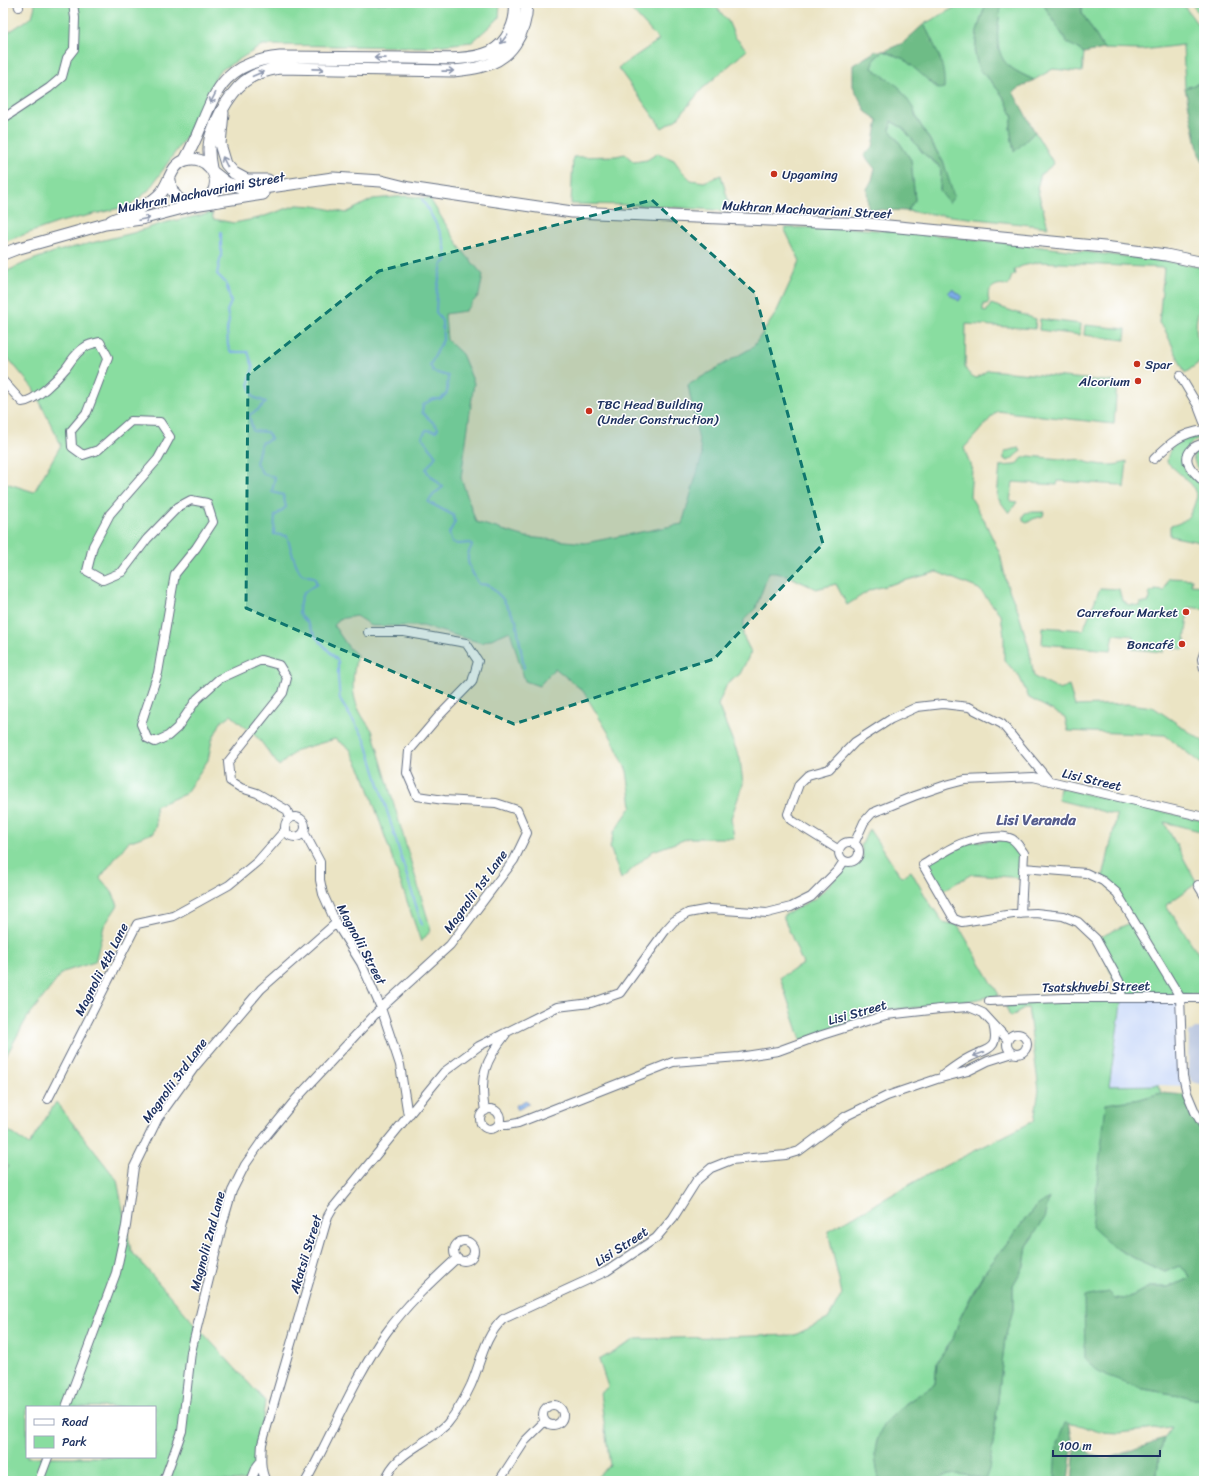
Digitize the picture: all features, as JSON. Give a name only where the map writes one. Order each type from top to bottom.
[{"type":"main road","points":[[105,224],[150,203],[160,193],[170,180],[174,168],[185,160],[198,136],[209,105],[218,88],[229,76],[245,65],[259,60],[280,57],[476,57],[491,51],[505,40],[512,26],[516,10],[515,3]]},
{"type":"main road","points":[[170,180],[173,193],[182,202],[194,206],[207,199],[212,194],[215,187],[215,180],[208,151],[214,126],[232,94],[249,78],[267,70],[279,68],[453,71],[481,67],[506,55],[513,48],[521,34],[527,17],[528,3]]},
{"type":"main road","points":[[224,108],[220,144],[221,151],[229,169],[240,177],[247,180],[268,180],[329,172],[351,174],[381,181]]},
{"type":"main road","points":[[185,160],[199,160],[206,163],[212,170]]},
{"type":"main road","name":"Mukhran Machavariani Street","points":[[212,170],[232,185],[243,188],[254,189],[333,178],[381,181],[409,188],[572,212],[868,224],[1104,247],[1166,255],[1204,263]]},
{"type":"main road","name":"Mukhran Machavariani Street","points":[[3,254],[105,224],[141,219],[194,206],[284,190],[323,185],[409,188]]},
{"type":"street","points":[[7,116],[49,88],[62,77],[67,58],[74,49],[75,18],[73,3]]},
{"type":"street","points":[[3,381],[22,402],[27,402],[37,397],[66,368],[76,354],[86,346],[100,342],[108,357],[87,412],[71,431],[72,447],[83,455],[98,450],[130,421],[160,422],[170,437],[158,459],[110,514],[93,546],[87,571],[102,580],[122,572],[147,539],[178,507],[191,500],[207,503],[213,522],[196,548],[175,574],[158,674],[141,724],[147,738],[156,742],[168,736],[177,728],[197,699],[219,679],[261,660],[279,665],[287,678],[284,692],[228,762],[230,781],[241,788],[257,793],[287,810],[290,818]]},
{"type":"street","points":[[1180,376],[1198,406],[1204,422]]},
{"type":"street","points":[[1198,406],[1204,412]]},
{"type":"street","points":[[1154,459],[1177,438],[1188,433],[1204,430]]},
{"type":"street","points":[[1204,444],[1198,444],[1193,447],[1187,460],[1191,468],[1204,482]]},
{"type":"street","name":"Magnolii 1st Lane","points":[[368,632],[404,632],[466,643],[478,661],[472,682],[438,716],[409,751],[407,773],[417,796],[444,800],[496,803],[517,810],[527,832],[514,860],[450,945],[381,1008]]},
{"type":"street","points":[[1204,653],[1202,659],[1204,669]]},
{"type":"street","points":[[839,850],[792,820],[788,814],[799,784],[808,775],[829,769],[855,742],[891,719],[917,707],[943,704],[969,707],[1002,724],[1049,781]]},
{"type":"street","name":"Lisi Street","points":[[854,844],[864,822],[872,813],[892,804],[964,780],[1033,777],[1204,817]]},
{"type":"street","points":[[296,816],[302,819],[305,825],[304,832],[299,836],[296,837],[289,835],[286,829],[286,823],[290,818],[296,816]]},
{"type":"street","name":"Magnolii 4th Lane","points":[[48,1099],[137,924],[173,916],[228,885],[258,861],[286,829]]},
{"type":"street","name":"Magnolii Street","points":[[304,832],[320,862],[322,894],[336,923],[361,963],[381,1008],[400,1065],[408,1116]]},
{"type":"street","points":[[1021,914],[1024,853],[1012,839],[1002,836],[980,837],[958,844],[923,865],[954,919],[958,922],[1014,914],[1021,914],[1036,913],[1063,916],[1078,922],[1096,940],[1119,981],[1122,997]]},
{"type":"street","points":[[847,843],[854,844],[858,851],[856,858],[849,862],[844,861],[840,856],[839,850],[841,846],[847,843]]},
{"type":"street","points":[[485,1110],[482,1093],[484,1072],[491,1054],[508,1031],[556,1007],[591,1003],[620,993],[665,930],[674,921],[688,913],[710,909],[767,913],[791,907],[811,897],[838,870],[844,861]]},
{"type":"street","points":[[1023,868],[1086,873],[1103,881],[1117,893],[1180,997],[1183,1076],[1187,1093],[1204,1127]]},
{"type":"street","points":[[1198,885],[1204,895]]},
{"type":"street","name":"Magnolii 3rd Lane","points":[[66,1406],[116,1272],[126,1226],[134,1167],[158,1118],[194,1068],[261,989],[336,923]]},
{"type":"street","name":"Tsatskhvebi Street","points":[[989,1001],[1122,997],[1204,998]]},
{"type":"street","name":"Lisi Street","points":[[498,1125],[518,1123],[673,1062],[739,1057],[778,1051],[822,1035],[886,1015],[969,1007],[984,1013],[1008,1040]]},
{"type":"street","name":"Magnolii 2nd Lane","points":[[164,1481],[182,1431],[191,1352],[232,1191],[245,1165],[296,1099],[381,1008]]},
{"type":"street","name":"Lisi Street","points":[[937,1079],[968,1058],[989,1049],[995,1039],[993,1023]]},
{"type":"street","name":"Akatsii Street","points":[[266,1481],[263,1476],[261,1461],[262,1444],[328,1216],[332,1209],[444,1072],[479,1046],[508,1031]]},
{"type":"street","points":[[1013,1035],[1019,1035],[1026,1041],[1026,1047],[1022,1052],[1013,1053],[1007,1046],[1008,1040],[1013,1035]]},
{"type":"street","name":"Lisi Street","points":[[385,1481],[393,1464],[399,1458],[446,1425],[471,1385],[484,1347],[494,1327],[502,1319],[607,1271],[656,1238],[673,1218],[697,1180],[711,1168],[731,1160],[786,1155],[799,1151],[846,1116],[887,1096],[937,1079],[968,1071],[993,1059],[1013,1053]]},
{"type":"street","points":[[490,1109],[497,1113],[500,1117],[498,1125],[493,1129],[490,1129],[482,1124],[481,1115],[485,1110],[490,1109]]},
{"type":"street","points":[[306,1481],[367,1364],[385,1334],[405,1309],[457,1258]]},
{"type":"street","points":[[499,1481],[525,1441],[545,1421]]},
{"type":"street","points":[[39,1481],[48,1458]]},
{"type":"street","points":[[251,1481],[257,1466],[261,1461]]},
{"type":"highlighted area","points":[[652,200],[755,293],[823,544],[714,659],[514,724],[246,608],[248,375],[379,271]]},
{"type":"shaded area","points":[[1122,997],[1180,997],[1185,1086],[1109,1086]]},
{"type":"shaded area","points":[[1195,1028],[1204,1028],[1204,1085],[1193,1082],[1189,1077],[1188,1071],[1189,1033]]},
{"type":"green space","points":[[34,3],[500,3],[499,18],[472,42],[425,47],[263,45],[218,72],[190,131],[148,191],[129,206],[60,222],[6,241],[3,240],[3,34],[6,34],[32,17],[35,6]]},
{"type":"green space","points":[[625,3],[713,3],[728,21],[735,37],[747,50],[702,89],[677,119],[662,128],[618,68],[659,40]]},
{"type":"green space","points":[[963,3],[986,3],[977,31],[975,54],[979,70],[991,81],[1005,99],[1013,117],[1010,128],[1014,151],[1035,132],[1054,164],[1041,174],[1037,188],[1048,227],[907,211],[915,200],[911,160],[890,130],[890,121],[903,128],[923,153],[941,168],[940,191],[948,180],[944,163],[917,119],[913,108],[872,68],[875,58],[884,51],[904,59],[917,70],[941,60],[924,24]]},
{"type":"green space","points":[[986,3],[1002,3],[998,28],[998,45],[1004,60],[1015,70],[1034,80],[1013,92],[1035,132],[1014,152],[1010,128],[1013,117],[1005,99],[991,81],[979,70],[975,54],[977,31]]},
{"type":"green space","points":[[1002,3],[1044,3],[1067,42],[1084,53],[1082,72],[1053,69],[1034,80],[1009,66],[1003,60],[1000,53],[997,36]]},
{"type":"green space","points":[[1044,3],[1081,3],[1082,13],[1104,49],[1084,53],[1067,42]]},
{"type":"green space","points":[[1081,3],[1182,3],[1204,33],[1204,79],[1197,84],[1185,88],[1183,45],[1142,50],[1104,49],[1082,13]]},
{"type":"green space","points":[[1191,3],[1204,3],[1204,21]]},
{"type":"green space","points":[[924,24],[941,63],[944,88],[938,89],[904,59],[884,51],[903,43]]},
{"type":"green space","points":[[876,51],[884,51],[875,58],[872,68],[899,87],[913,108],[917,119],[944,164],[954,197],[949,203],[940,191],[941,167],[923,153],[903,128],[891,121],[890,130],[911,160],[915,200],[907,211],[868,209],[867,189],[872,180],[875,169],[864,155],[873,147],[878,120],[866,112],[853,86],[853,65]]},
{"type":"green space","points":[[1204,79],[1204,163],[1199,154],[1185,88],[1197,84]]},
{"type":"green space","points":[[658,153],[674,160],[691,180],[704,182],[721,175],[731,211],[637,205],[571,204],[573,157],[616,156],[625,154],[634,162],[647,160]]},
{"type":"green space","points":[[407,196],[430,199],[461,249],[483,275],[479,295],[465,311],[445,314],[447,340],[462,354],[474,383],[461,478],[476,522],[526,537],[585,543],[682,524],[702,456],[688,385],[753,347],[776,313],[800,261],[784,228],[838,227],[928,234],[1165,261],[1204,268],[1204,303],[1199,310],[1196,328],[1204,359],[1185,373],[1165,330],[1159,323],[1164,268],[1040,262],[1022,266],[1014,270],[1015,274],[1012,276],[1008,286],[996,285],[990,290],[988,297],[989,301],[987,304],[983,304],[983,311],[986,312],[991,304],[1036,319],[1035,329],[966,324],[965,367],[967,371],[970,375],[976,378],[988,370],[1117,382],[1114,424],[997,411],[964,448],[972,470],[970,496],[983,518],[1000,554],[1007,585],[1018,611],[1029,648],[1034,677],[1060,690],[1069,686],[1075,706],[1129,704],[1153,707],[1204,742],[1204,766],[1165,735],[1068,731],[1065,717],[1029,698],[1019,676],[1004,660],[1004,636],[1001,615],[979,589],[937,572],[870,590],[847,605],[836,584],[816,589],[786,575],[769,572],[756,608],[744,620],[743,636],[751,652],[740,674],[727,684],[718,705],[740,759],[743,784],[731,818],[734,838],[689,838],[653,851],[621,879],[610,847],[614,832],[632,806],[627,771],[611,737],[583,691],[555,668],[539,686],[525,681],[510,631],[482,643],[423,626],[372,626],[356,616],[339,619],[334,626],[349,648],[357,655],[353,677],[356,703],[365,721],[372,730],[431,930],[421,942],[365,778],[350,749],[335,739],[297,750],[279,766],[259,739],[231,715],[221,722],[212,740],[208,760],[185,794],[155,806],[156,825],[153,833],[128,842],[100,878],[112,892],[118,905],[104,926],[95,962],[63,972],[27,1018],[6,1056],[3,1058],[3,482],[34,492],[61,445],[33,388],[3,352],[3,273],[54,252],[133,233],[163,223],[212,213],[213,219],[234,223],[259,218],[297,205],[315,206],[346,213],[373,199]]},
{"type":"green space","points":[[1040,319],[1081,324],[1080,335],[1039,330]]},
{"type":"green space","points":[[1085,325],[1126,329],[1125,340],[1084,335]]},
{"type":"green space","points":[[1204,434],[1204,440],[1195,440],[1188,447],[1184,454],[1184,460],[1188,471],[1204,488],[1204,543],[1170,536],[1170,526],[1182,522],[1189,516],[1197,496],[1192,485],[1167,462],[1171,449],[1179,440],[1190,436]]},
{"type":"green space","points":[[1204,447],[1204,475],[1196,466],[1193,457],[1196,450]]},
{"type":"green space","points":[[1019,448],[1021,451],[1011,459],[1008,461],[1004,459],[1006,451]]},
{"type":"green space","points":[[1029,456],[1074,459],[1104,465],[1114,465],[1127,461],[1124,488],[1120,485],[1058,481],[1057,485],[1013,482],[1010,501],[1017,502],[1009,513],[997,497],[1000,466],[1015,465],[1023,458]]},
{"type":"green space","points":[[1044,512],[1043,516],[1033,519],[1027,523],[1023,521],[1023,516],[1025,513]]},
{"type":"green space","points":[[1169,578],[1192,579],[1191,585],[1204,586],[1204,609],[1189,607],[1184,649],[1164,647],[1163,652],[1132,649],[1133,636],[1114,634],[1111,650],[1042,644],[1043,627],[1083,630],[1100,588],[1119,589],[1122,601],[1126,602],[1126,604],[1140,606],[1140,603],[1148,603],[1150,592],[1154,592],[1155,590],[1164,591]]},
{"type":"green space","points":[[1060,788],[1204,821],[1204,832],[1164,822],[1197,883],[1166,905],[1204,962],[1204,995],[1180,994],[1103,878],[1117,815],[1058,800]]},
{"type":"green space","points":[[869,829],[901,877],[911,871],[927,899],[943,922],[958,925],[999,995],[941,1006],[882,1010],[801,1040],[780,977],[803,964],[783,916],[817,897],[846,868],[855,867],[863,856],[861,846]]},
{"type":"green space","points":[[1012,839],[1024,853],[1023,878],[972,874],[939,893],[923,865],[958,843]]},
{"type":"green space","points":[[1134,921],[1180,997],[1122,997],[1096,939]]},
{"type":"green space","points":[[1122,997],[1109,1086],[1159,1085],[1161,1093],[1140,1099],[1106,1104],[1114,1247],[1165,1272],[1179,1266],[1187,1272],[1191,1278],[1168,1287],[1149,1287],[1126,1299],[1115,1298],[1143,1389],[1185,1396],[1190,1399],[1204,1399],[1204,1481],[1156,1481],[1159,1457],[1164,1438],[1172,1427],[1120,1433],[1098,1432],[1083,1426],[1065,1423],[1055,1481],[937,1481],[942,1477],[954,1474],[967,1475],[985,1480],[993,1444],[1005,1338],[1013,1310],[1013,1285],[1024,1266],[1027,1246],[1033,1238],[1034,1208],[984,1273],[974,1290],[960,1318],[953,1339],[937,1362],[935,1384],[902,1406],[875,1453],[879,1481],[593,1481],[610,1465],[600,1393],[608,1387],[599,1360],[636,1339],[795,1335],[828,1319],[842,1294],[828,1231],[925,1176],[1034,1121],[1039,1090],[1028,1007],[1010,1017],[1005,1004]]},
{"type":"green space","points":[[1161,1093],[1185,1095],[1204,1127],[1204,1399],[1190,1399],[1185,1396],[1143,1389],[1100,1373],[1085,1359],[1084,1297],[1109,1292],[1115,1298],[1126,1299],[1149,1287],[1168,1287],[1191,1278],[1187,1272],[1179,1266],[1165,1272],[1134,1258],[1114,1247],[1092,1227],[1106,1104],[1140,1099]]},
{"type":"green space","points":[[56,1102],[117,1180],[131,1251],[265,1401],[255,1481],[3,1481],[3,1176],[8,1167],[3,1163],[3,1127],[29,1145]]},
{"type":"green space","points":[[1049,1198],[1044,1219],[1027,1246],[1024,1266],[1013,1285],[1013,1310],[1005,1338],[993,1444],[989,1469],[985,1480],[967,1475],[954,1474],[942,1477],[937,1481],[879,1481],[875,1453],[881,1430],[905,1404],[935,1384],[937,1362],[953,1339],[960,1318],[984,1273],[1034,1208]]},
{"type":"green space","points":[[1065,1423],[1069,1424],[1073,1441],[1068,1481],[1055,1481],[1057,1444]]},
{"type":"green space","points":[[1164,1438],[1159,1457],[1156,1481],[1072,1481],[1075,1446],[1082,1446],[1091,1454],[1108,1459]]},
{"type":"water","points":[[952,289],[962,296],[959,301],[948,293]]},
{"type":"water","points":[[526,1100],[529,1104],[517,1110],[515,1106]]},
{"type":"waterway","points":[[422,199],[442,236],[446,253],[446,261],[442,264],[437,290],[436,312],[442,321],[443,340],[430,365],[434,372],[448,376],[447,393],[441,399],[433,399],[423,405],[422,412],[438,428],[436,431],[426,430],[422,437],[436,456],[426,469],[428,473],[443,487],[435,493],[428,502],[453,515],[455,522],[449,533],[452,543],[470,543],[472,546],[469,551],[468,561],[476,579],[479,584],[489,585],[502,598],[516,620],[524,668]]},
{"type":"waterway","points":[[221,232],[221,256],[217,274],[226,283],[231,302],[227,311],[229,321],[227,329],[228,346],[231,352],[248,352],[253,367],[249,383],[253,397],[266,402],[258,410],[249,415],[253,431],[267,432],[271,439],[261,443],[256,463],[263,474],[275,477],[272,492],[283,495],[286,507],[275,516],[274,534],[287,536],[295,563],[300,572],[303,575],[314,577],[317,584],[302,595],[299,613],[316,637],[338,661],[340,700],[365,739],[422,925]]},
{"type":"place","name":"Upgaming","points":[[774,174]]},
{"type":"place","name":"Spar","points":[[1137,364]]},
{"type":"place","name":"Alcorium","points":[[1138,381]]},
{"type":"place","name":"TBC Head Building (Under Construction)","points":[[589,411]]},
{"type":"place","name":"Carrefour Market","points":[[1186,612]]},
{"type":"place","name":"Boncafé","points":[[1182,644]]},
{"type":"district","name":"Lisi Veranda","points":[[1036,820]]}]
